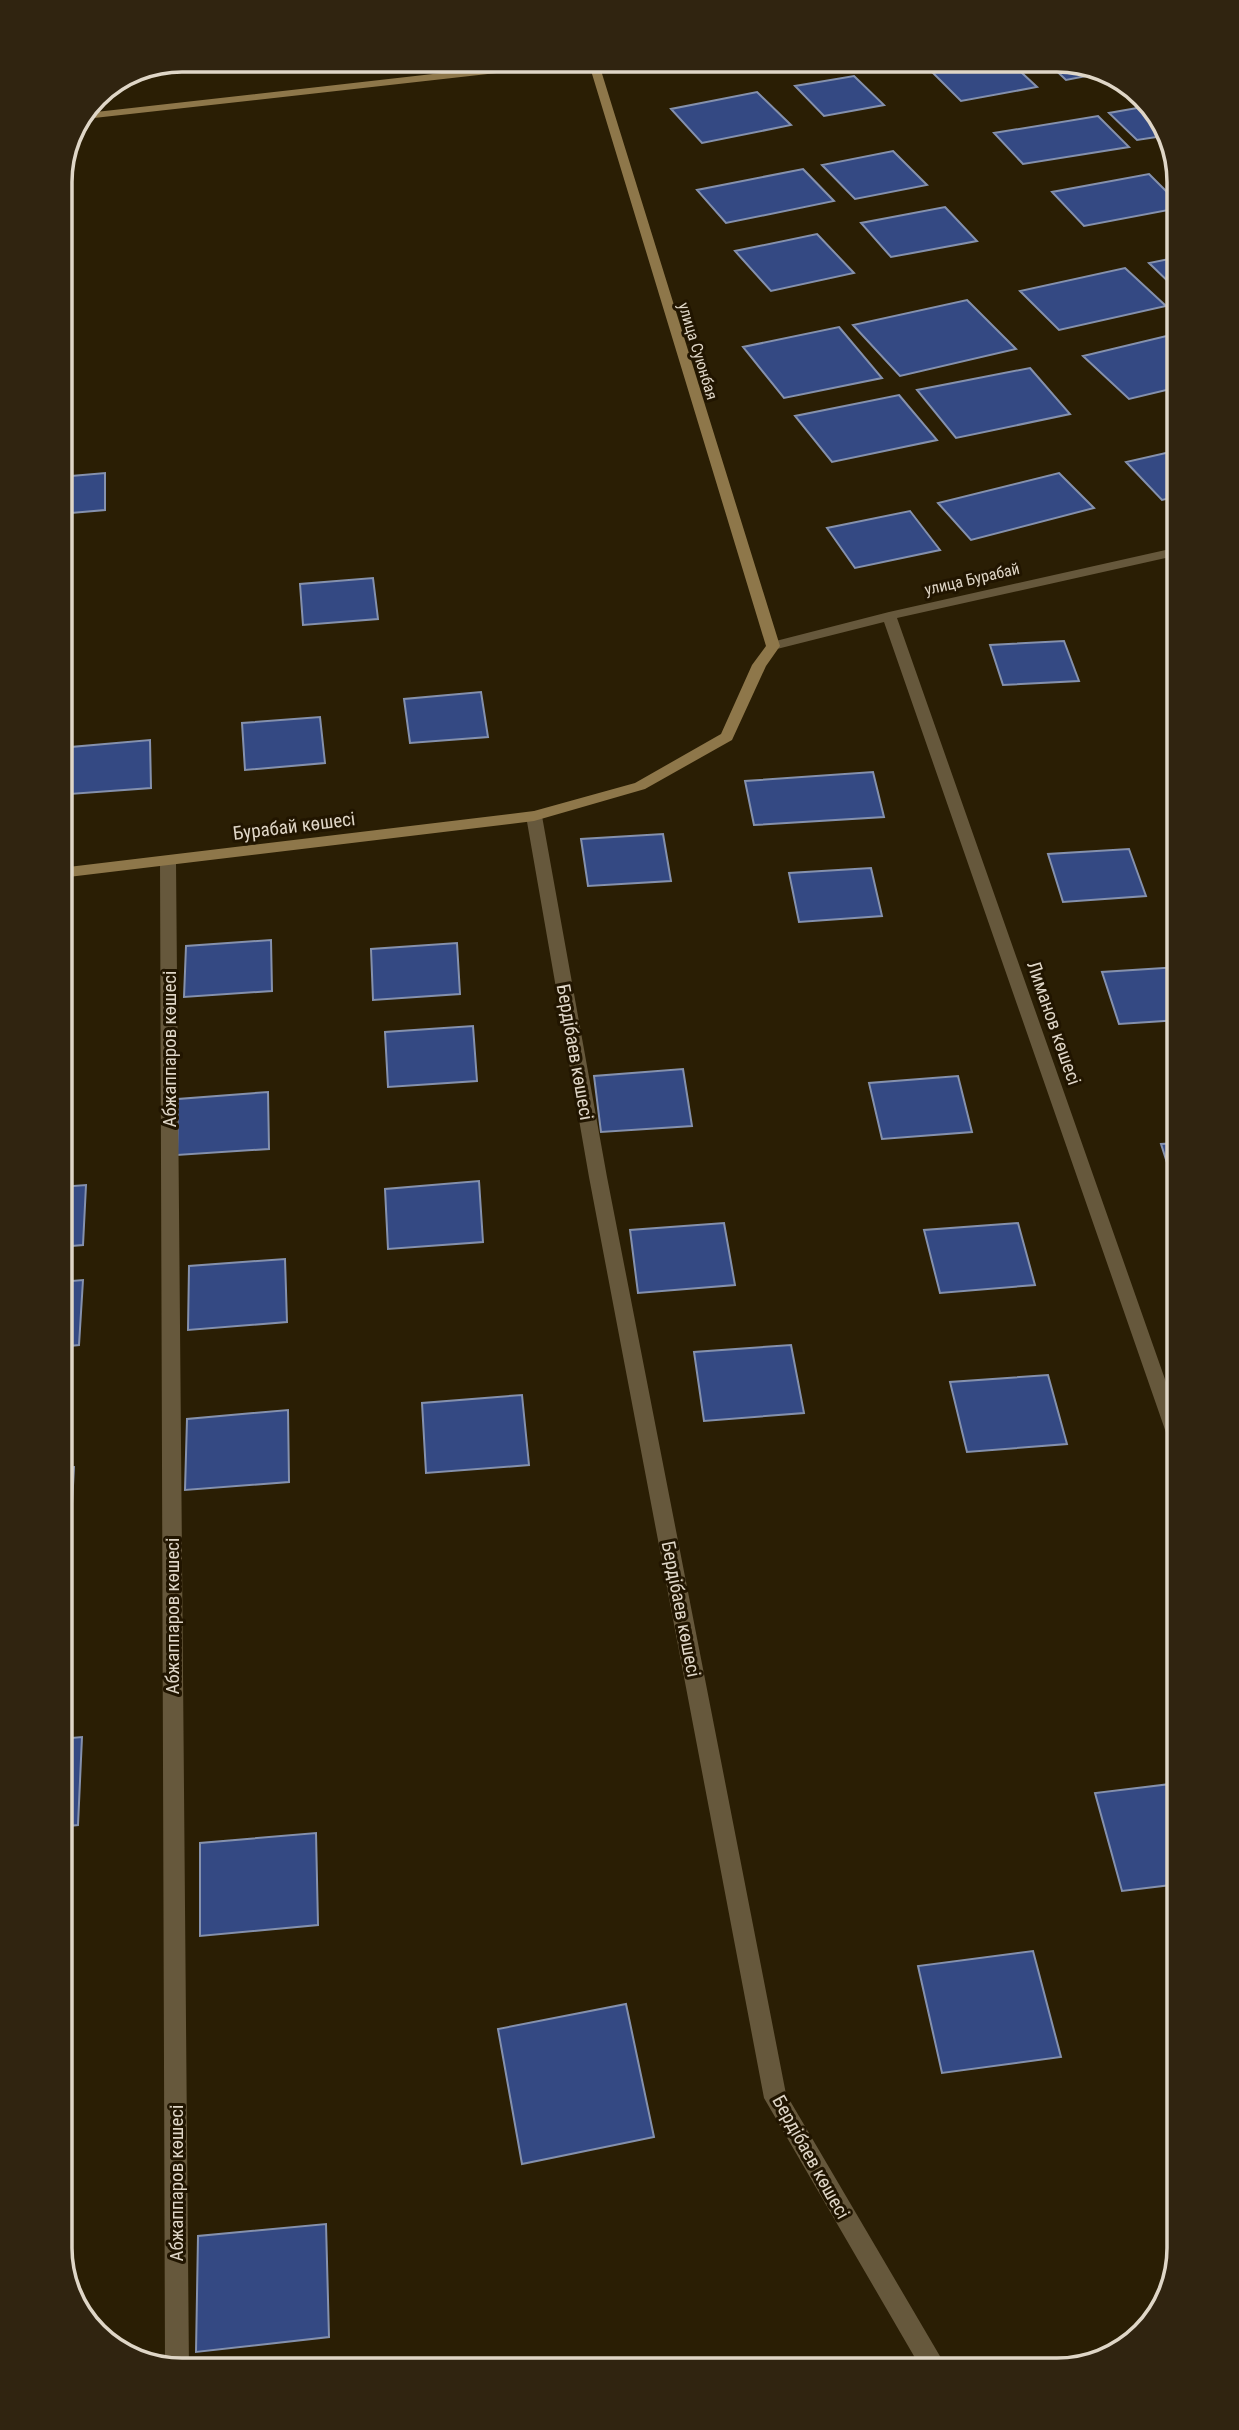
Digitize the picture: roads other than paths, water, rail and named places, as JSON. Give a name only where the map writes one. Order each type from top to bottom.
[{"type":"street","points":[[94,115],[479,72]]},
{"type":"street","name":"улица Суюнбая","points":[[596,72],[773,646]]},
{"type":"street","name":"улица Бурабай","points":[[773,646],[889,616],[1167,554]]},
{"type":"street","name":"Лиманов көшесі","points":[[889,616],[1167,1407]]},
{"type":"street","name":"Бурабай көшесі","points":[[72,872],[534,816],[640,786],[727,737],[759,665],[773,646]]},
{"type":"street","name":"Бердібаев көшесі","points":[[534,816],[598,1177],[775,2098],[929,2358]]},
{"type":"street","name":"Абжаппаров көшесі","points":[[168,861],[177,2358]]}]
